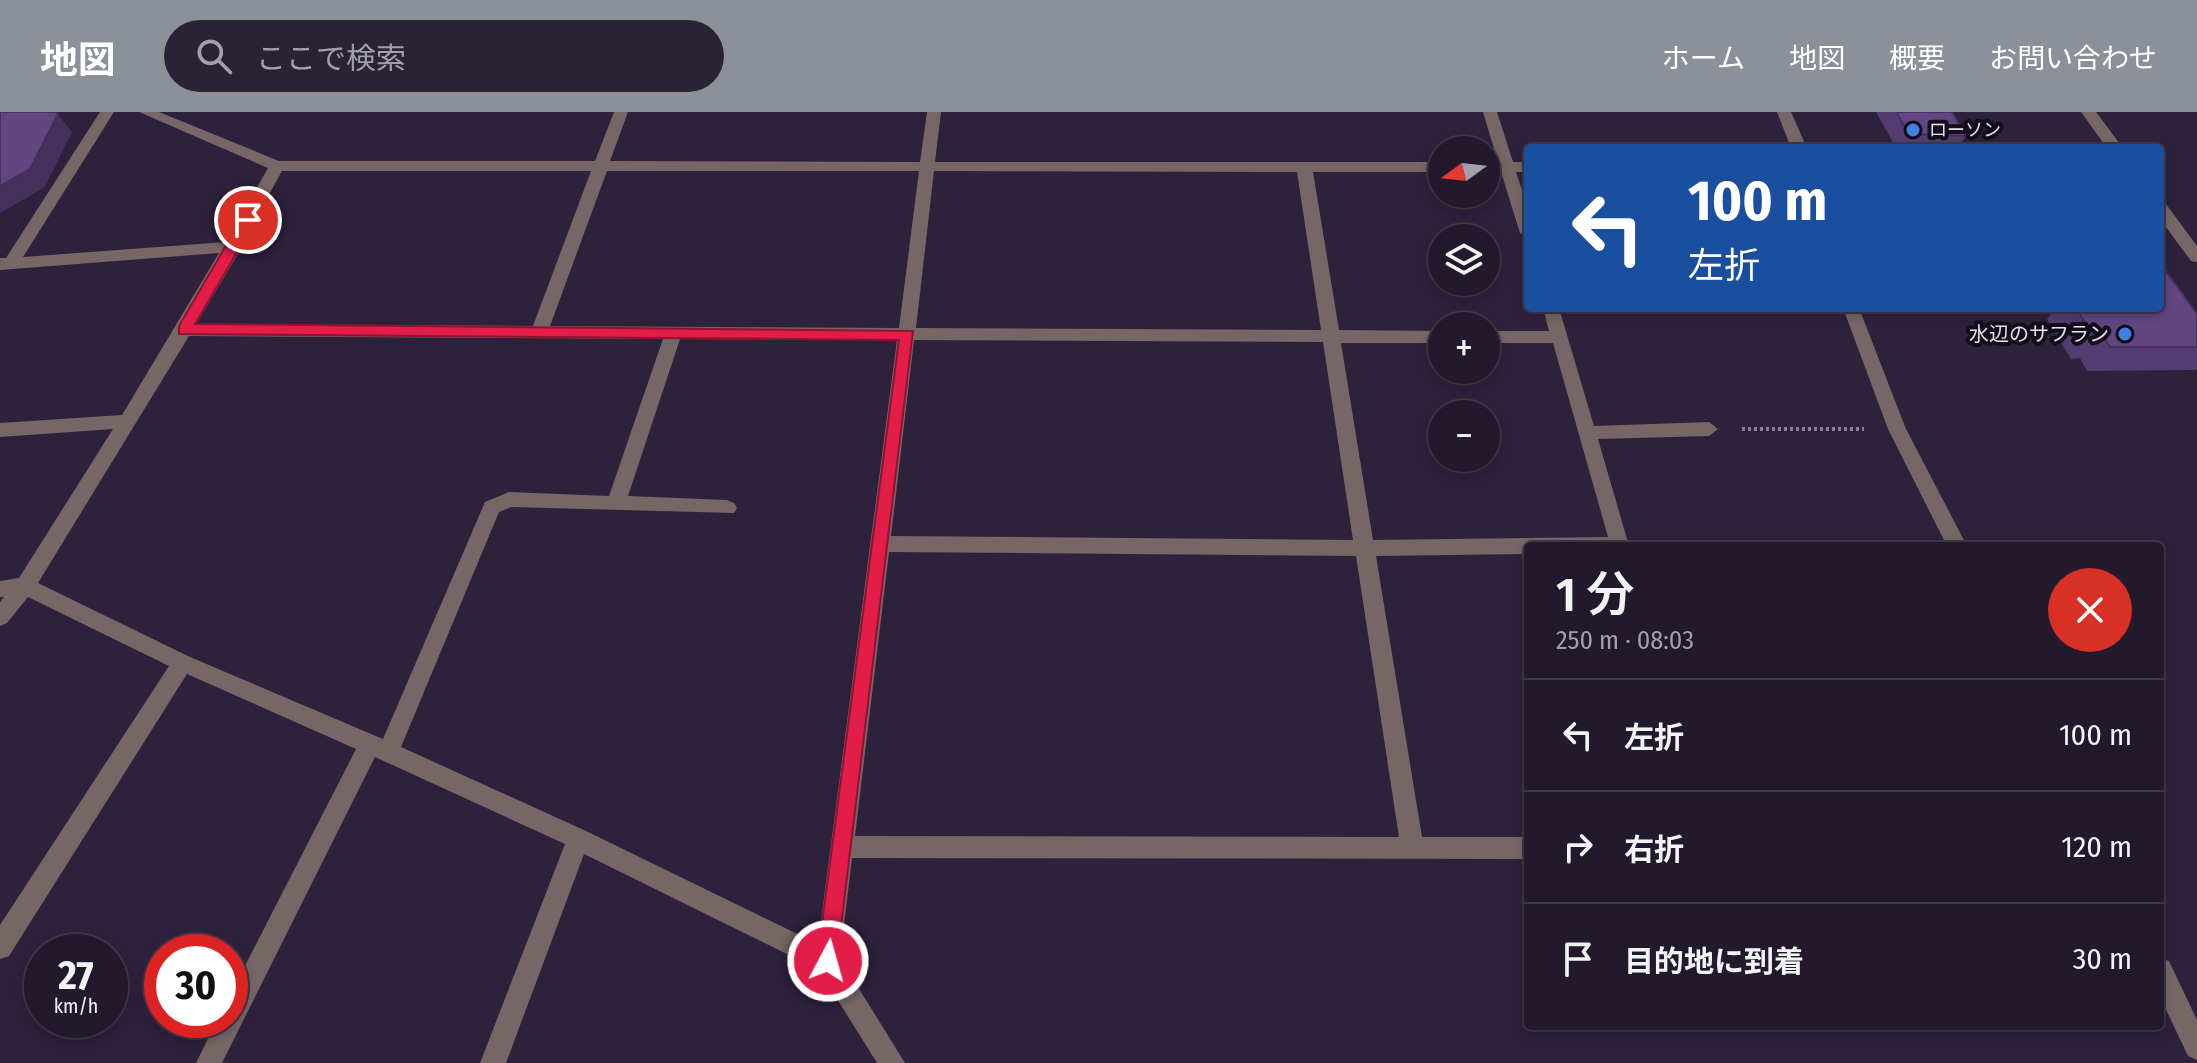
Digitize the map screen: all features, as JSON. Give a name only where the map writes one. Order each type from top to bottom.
[{"type":"street","points":[[6,263],[107,112]]},
{"type":"street","points":[[146,112],[277,166],[1428,167]]},
{"type":"street","points":[[539,333],[621,112]]},
{"type":"street","points":[[828,961],[934,112]]},
{"type":"street","points":[[1490,112],[1524,220]]},
{"type":"street","points":[[1784,112],[1797,144]]},
{"type":"street","points":[[2088,112],[2112,144]]},
{"type":"street","points":[[0,617],[25,586],[184,330],[234,247],[277,166]]},
{"type":"street","points":[[1304,166],[1412,848]]},
{"type":"street","points":[[1500,167],[1524,167]]},
{"type":"street","points":[[2164,213],[2197,257]]},
{"type":"street","points":[[6,263],[234,247]]},
{"type":"street","points":[[1552,312],[1619,542]]},
{"type":"street","points":[[1853,312],[1897,429],[1955,542]]},
{"type":"street","points":[[184,330],[1428,337]]},
{"type":"street","points":[[617,501],[673,334]]},
{"type":"street","points":[[1500,337],[1560,337]]},
{"type":"street","points":[[0,430],[127,421]]},
{"type":"street","points":[[1585,433],[1709,429]]},
{"type":"street","points":[[209,1063],[379,748],[492,507],[509,499],[617,501],[727,508]]},
{"type":"street","points":[[881,544],[1363,548],[1524,546]]},
{"type":"street","points":[[0,589],[25,586],[183,663],[578,839],[828,961],[892,1063]]},
{"type":"street","points":[[0,947],[183,663]]},
{"type":"street","points":[[493,1063],[578,839]]},
{"type":"street","points":[[840,847],[1524,848]]},
{"type":"street","points":[[2164,978],[2197,1047]]},
{"type":"path","points":[[1709,429],[1897,429]]},
{"type":"building","points":[[0,112],[58,114],[30,169],[0,186]]},
{"type":"building","points":[[1896,112],[1952,112],[1966,136],[1909,134]]},
{"type":"building","points":[[2164,270],[2197,314],[2197,347],[2110,347],[2102,335],[2093,335],[2079,312],[2164,312]]},
{"type":"place","name":"ローソン","points":[[1913,130]]},
{"type":"place","name":"水辺のサフラン","points":[[2125,334]]},
{"type":"route","points":[[248,220],[184,330],[908,335],[840,847],[828,961]]}]
